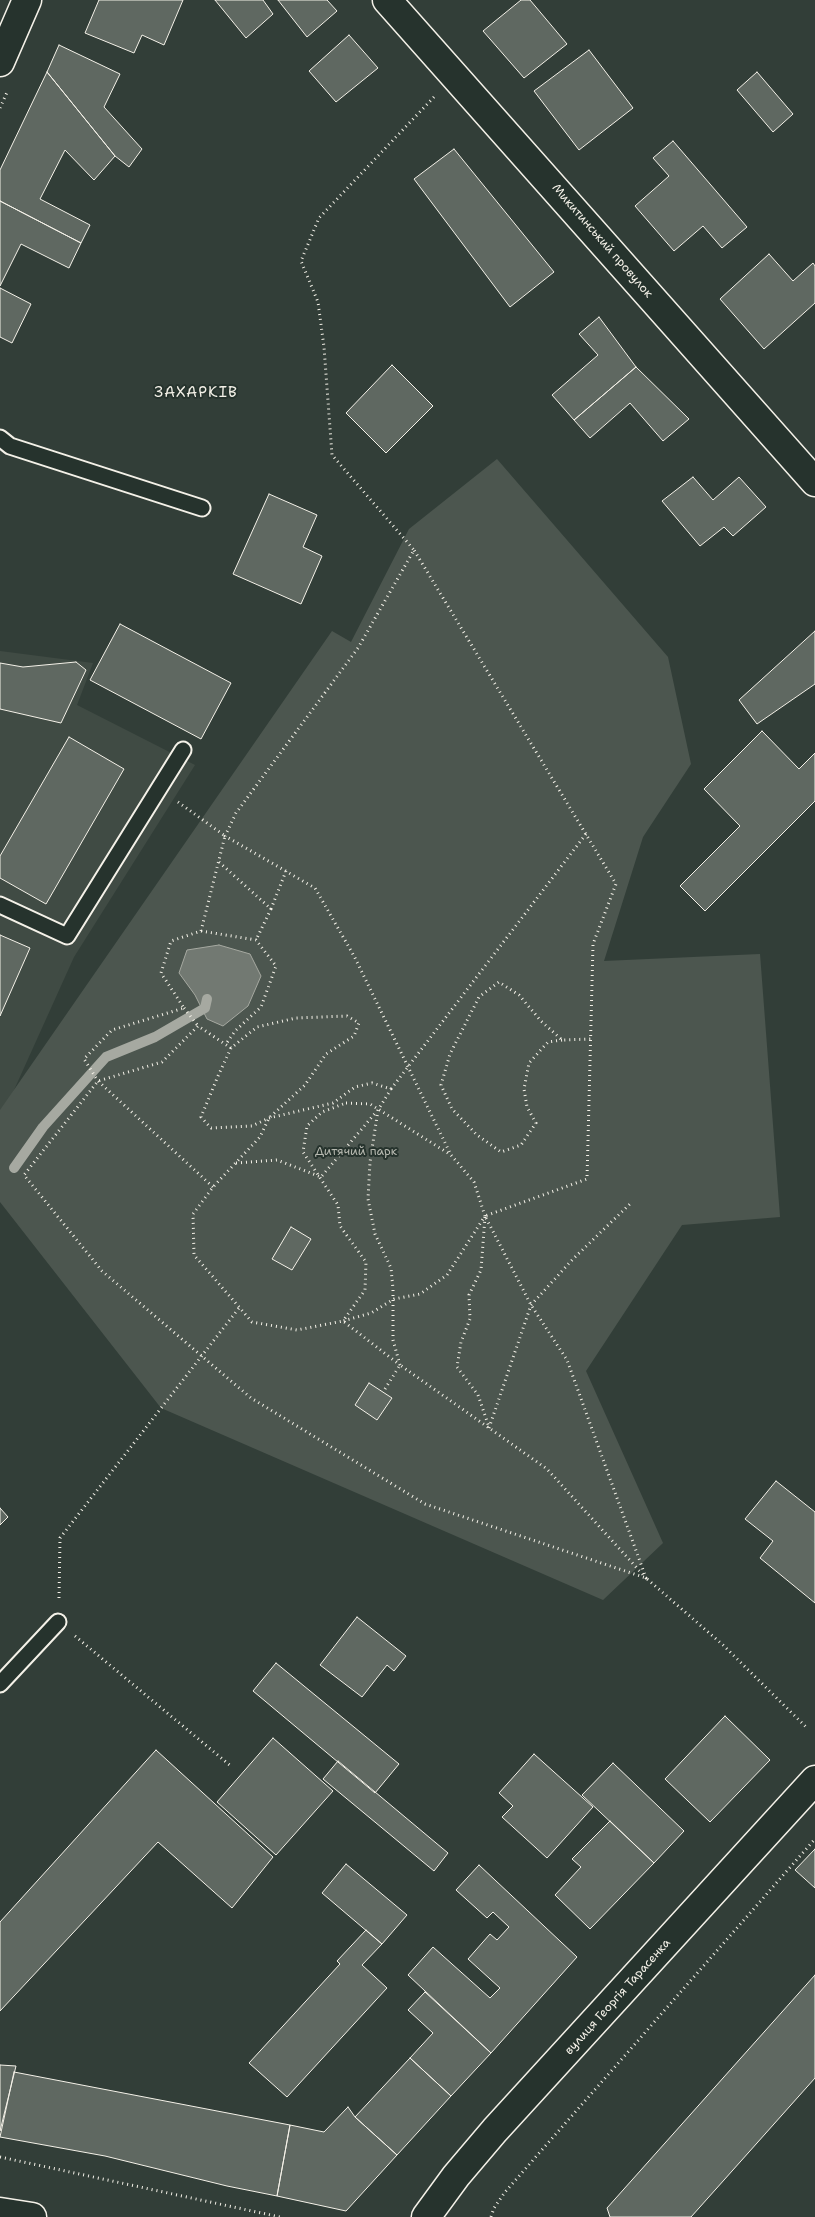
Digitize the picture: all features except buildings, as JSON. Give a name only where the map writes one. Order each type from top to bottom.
[{"type":"street","points":[[0,62],[27,0]]},
{"type":"street","name":"Микитинський провулок","points":[[387,0],[815,482]]},
{"type":"street","name":"вулиця Георгія Тарасенка","points":[[426,2217],[456,2176],[494,2130],[815,1780]]},
{"type":"street","points":[[0,2212],[32,2217]]},
{"type":"lane","points":[[0,438],[10,446],[202,508]]},
{"type":"lane","points":[[0,905],[67,936],[183,750]]},
{"type":"lane","points":[[0,1684],[58,1622]]},
{"type":"path","points":[[391,1089],[372,1084],[355,1088],[333,1103],[269,1118],[252,1126],[211,1128],[201,1118],[231,1048],[257,1027],[296,1018],[347,1016],[359,1023],[354,1036],[326,1054],[305,1085],[269,1118],[260,1137],[213,1187],[193,1214],[194,1255],[252,1322],[297,1330],[343,1321],[371,1312],[394,1299],[420,1294],[447,1275],[485,1216],[587,1179],[593,944],[616,884],[414,550],[332,455],[324,347],[318,302],[301,261],[319,218],[455,75]]},
{"type":"path","points":[[201,931],[225,836],[236,814],[358,648],[414,550]]},
{"type":"path","points":[[160,788],[225,836],[315,888],[354,956],[407,1070],[451,1156],[474,1182],[485,1216],[531,1305],[567,1360],[646,1578]]},
{"type":"path","points":[[321,1177],[378,1110],[391,1089],[586,834]]},
{"type":"path","points":[[219,862],[271,909]]},
{"type":"path","points":[[256,940],[286,871]]},
{"type":"path","points":[[226,1044],[235,1031],[261,1007],[276,966],[256,940],[201,931],[171,941],[161,973],[198,1026],[231,1048]]},
{"type":"path","points":[[562,1040],[541,1021],[519,995],[499,982],[479,997],[450,1054],[441,1085],[452,1109],[477,1135],[501,1152],[521,1145],[536,1123],[527,1107],[524,1089],[529,1063],[548,1042],[590,1039]]},
{"type":"path","points":[[184,1008],[112,1030],[84,1059],[98,1081],[213,1187]]},
{"type":"path","points":[[198,1026],[162,1062],[98,1081],[24,1175],[102,1271],[200,1357],[251,1398],[425,1504],[646,1578]]},
{"type":"path","points":[[343,1321],[365,1290],[366,1262],[340,1226],[338,1205],[303,1152],[307,1126],[322,1112],[346,1103],[370,1104],[451,1156]]},
{"type":"path","points":[[378,1110],[370,1162],[368,1200],[375,1234],[391,1268],[394,1299],[393,1340],[400,1365],[385,1389]]},
{"type":"path","points":[[236,1163],[277,1160],[321,1177]]},
{"type":"path","points":[[489,1428],[531,1305],[573,1259],[632,1202]]},
{"type":"path","points":[[485,1216],[481,1270],[469,1295],[470,1319],[461,1342],[457,1367],[478,1395],[489,1428]]},
{"type":"path","points":[[232,1768],[58,1622],[60,1538],[240,1308]]},
{"type":"path","points":[[343,1321],[400,1365],[547,1469],[646,1578],[723,1645],[806,1727]]},
{"type":"path","points":[[491,2217],[494,2208],[505,2192],[815,1839]]},
{"type":"path","points":[[0,2157],[280,2217]]},
{"type":"shaded area","points":[[0,651],[93,663],[77,705],[195,765],[74,957],[0,1121]]},
{"type":"shaded area","points":[[219,945],[250,954],[261,976],[248,1006],[223,1026],[207,1019],[195,995],[179,973],[187,950]]},
{"type":"green space","name":"Дитячий парк","points":[[497,459],[668,657],[691,764],[643,837],[604,961],[760,954],[780,1217],[682,1225],[586,1371],[663,1543],[603,1600],[161,1408],[0,1202],[0,1110],[332,631],[351,642],[409,529]]},
{"type":"waterway","points":[[14,1168],[43,1127],[106,1057],[155,1037],[205,1008],[207,999]]},
{"type":"district","name":"ЗАХАРКІВ","points":[[196,393]]}]
